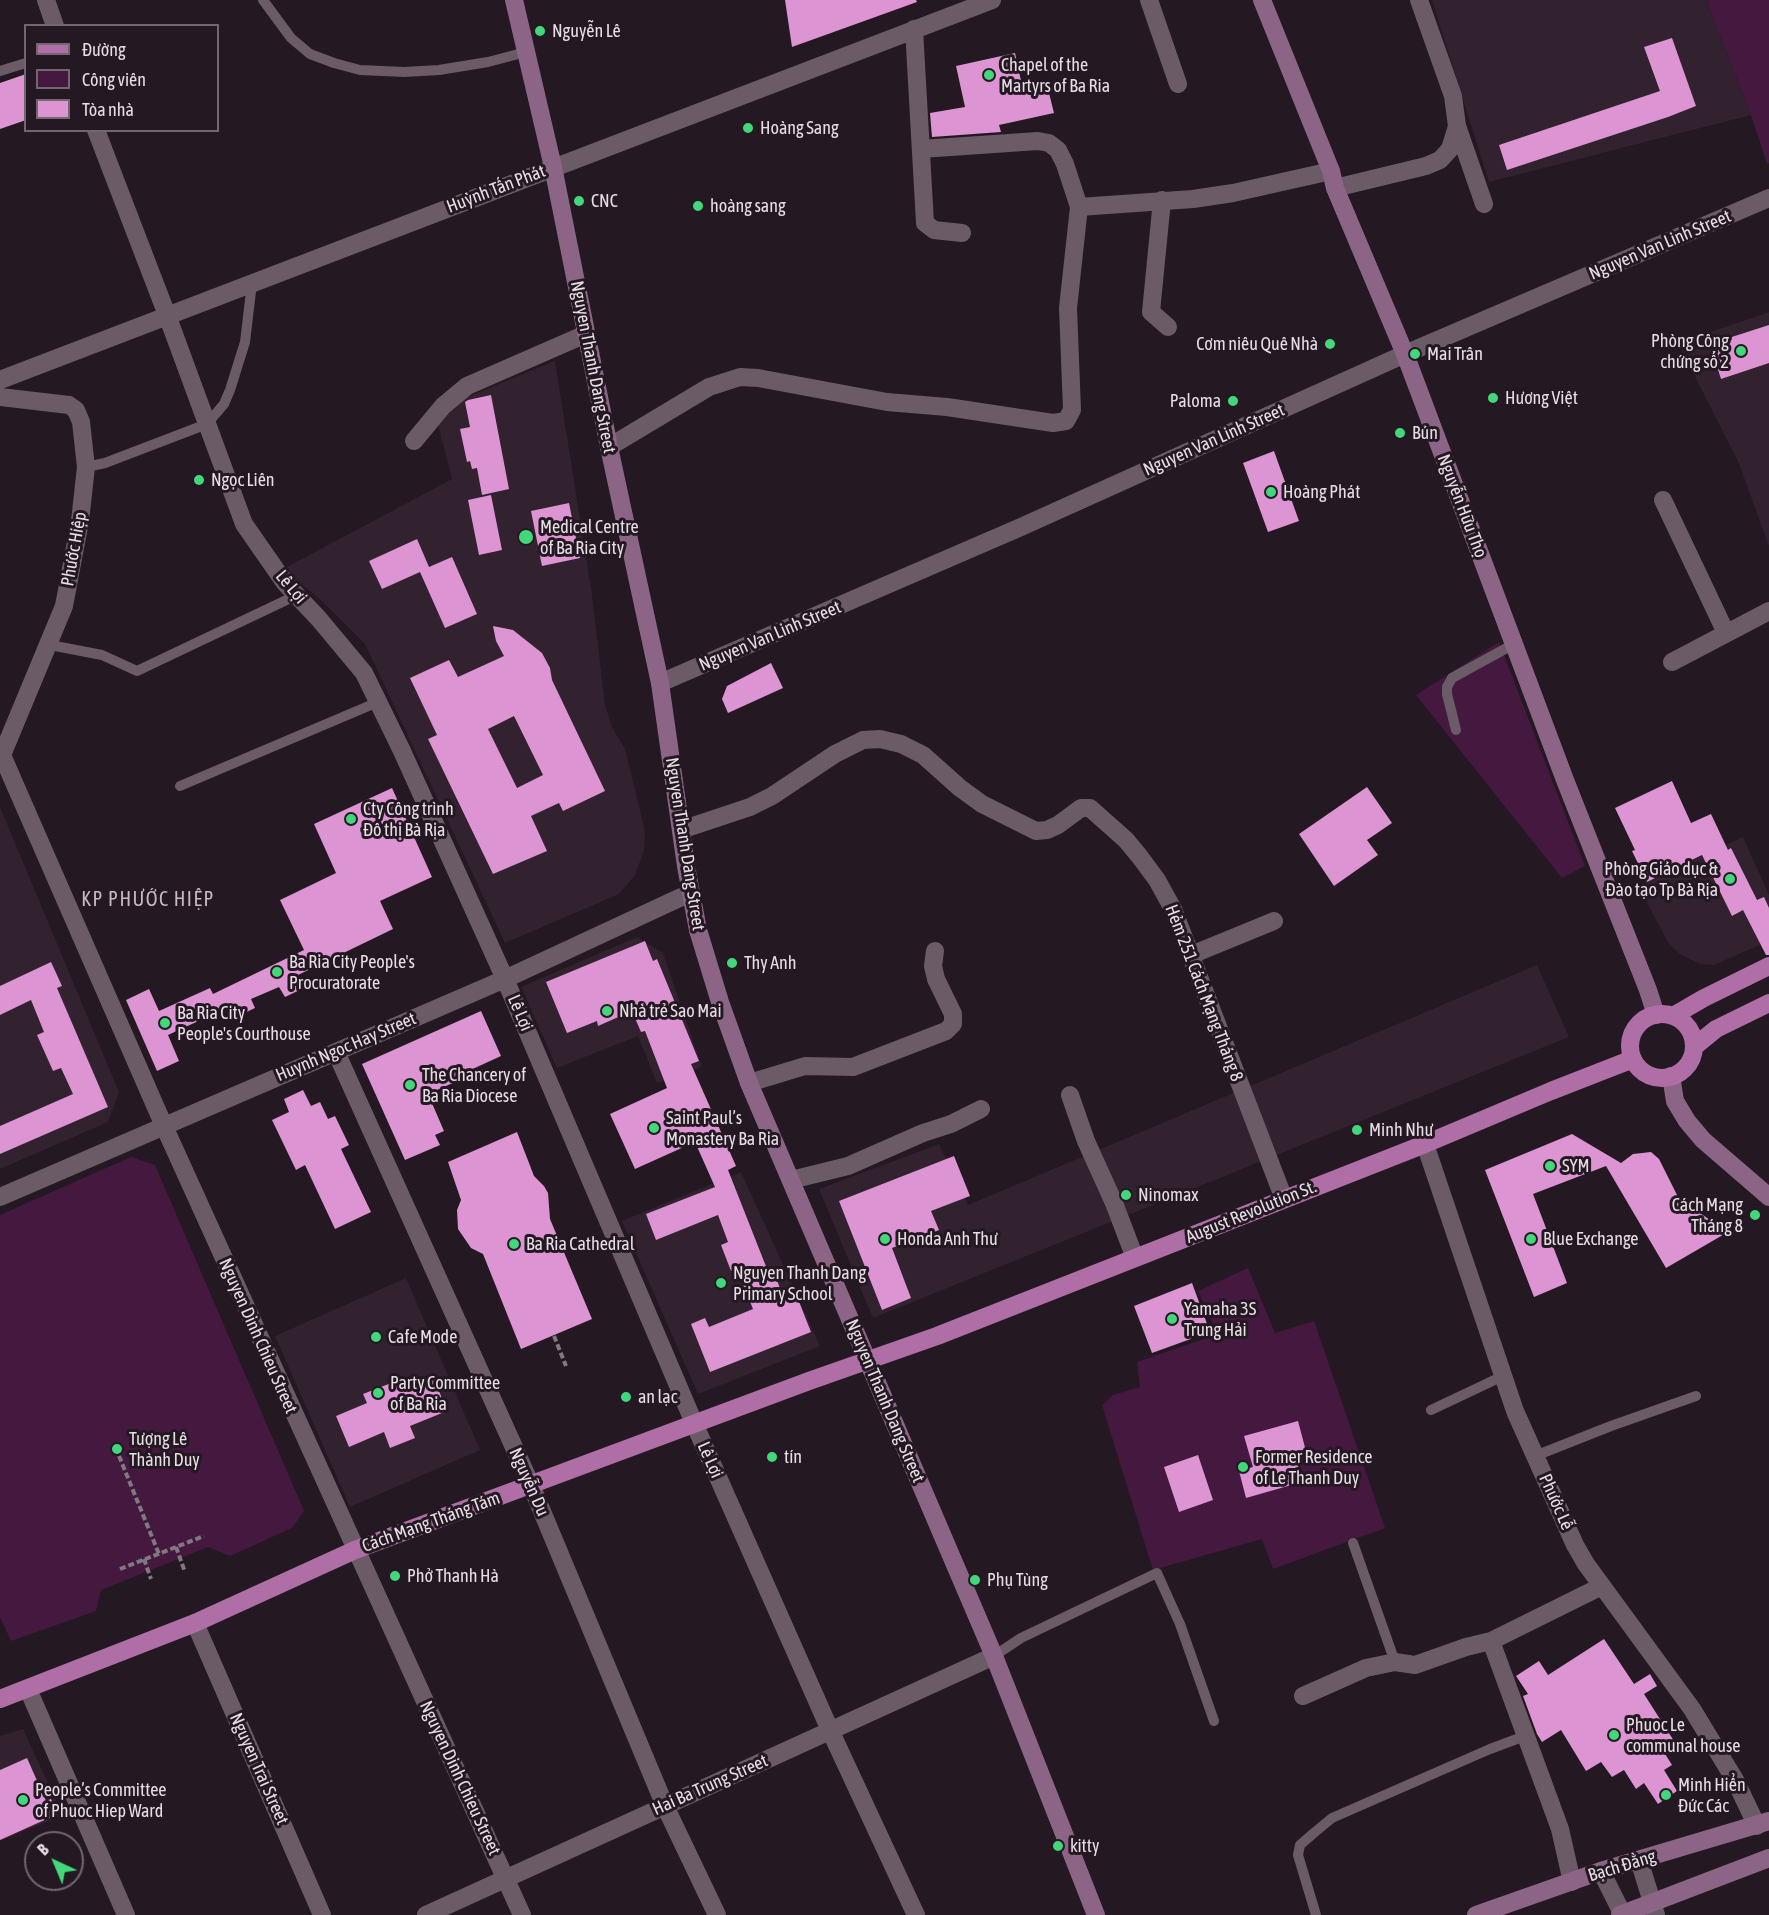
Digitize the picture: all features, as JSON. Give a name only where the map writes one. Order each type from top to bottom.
[{"type":"main road","name":"Nguyen Thanh Dang Street","points":[[514,0],[553,167],[609,447],[660,684],[690,893],[698,930],[720,1002],[750,1083],[994,1656],[1096,1915]]},
{"type":"main road","name":"Nguyễn Hữu Thọ","points":[[1262,0],[1405,354],[1648,990],[1664,1015]]},
{"type":"main road","points":[[1664,1015],[1684,1023],[1692,1034],[1694,1047],[1687,1065],[1664,1078],[1642,1071],[1630,1052],[1632,1035],[1641,1022],[1704,998],[1769,966]]},
{"type":"main road","points":[[1694,1047],[1716,1029],[1769,1003]]},
{"type":"main road","name":"August Revolution St.","points":[[868,1361],[1425,1144],[1633,1059]]},
{"type":"main road","points":[[1671,1076],[1675,1101],[1703,1140],[1769,1197]]},
{"type":"main road","name":"Cách Mạng Tháng Tám","points":[[0,1699],[195,1623],[355,1550],[868,1361]]},
{"type":"main road","name":"Bạch Đằng","points":[[1476,1915],[1601,1871],[1763,1823]]},
{"type":"main road","points":[[1622,1915],[1654,1909],[1769,1858]]},
{"type":"street","points":[[46,0],[54,24]]},
{"type":"street","name":"Huỳnh Tấn Phát","points":[[0,380],[992,0]]},
{"type":"street","points":[[1149,0],[1178,84]]},
{"type":"street","points":[[1419,0],[1453,96],[1457,126],[1484,204]]},
{"type":"street","points":[[914,29],[925,223],[934,230],[962,233]]},
{"type":"street","points":[[1079,207],[1193,199],[1426,166],[1440,160],[1450,148],[1457,126]]},
{"type":"street","name":"Lê Lợi","points":[[97,132],[168,315],[244,524],[285,584],[319,619],[364,673],[505,979],[694,1424],[830,1730],[916,1915]]},
{"type":"street","points":[[609,447],[709,387],[740,377],[758,378],[887,402],[947,407],[1053,423],[1066,421],[1072,411],[1068,308],[1079,207],[1058,150],[1049,143],[1038,141],[921,149]]},
{"type":"street","name":"Nguyen Van Linh Street","points":[[660,684],[1022,527],[1405,354],[1769,198]]},
{"type":"street","points":[[1162,200],[1151,312],[1168,327]]},
{"type":"street","points":[[414,441],[443,406],[467,386],[586,334]]},
{"type":"street","name":"Phước Hiệp","points":[[0,398],[69,405],[76,410],[81,422],[86,467],[80,521],[64,606],[50,645],[1,755]]},
{"type":"street","points":[[1663,500],[1726,633]]},
{"type":"street","points":[[1672,662],[1769,611]]},
{"type":"street","name":"Hẻm 251 Cách Mạng Tháng 8","points":[[681,830],[750,807],[772,796],[835,754],[863,740],[880,739],[901,744],[923,755],[982,804],[1036,831],[1047,830],[1058,825],[1081,808],[1090,808],[1126,840],[1157,880],[1173,909],[1284,1199]]},
{"type":"street","name":"Nguyen Dinh Chieu Street","points":[[1,755],[164,1126],[522,1915]]},
{"type":"street","name":"Huynh Ngoc Hay Street","points":[[0,1197],[505,979],[690,893]]},
{"type":"street","points":[[1191,955],[1274,921]]},
{"type":"street","points":[[750,1083],[805,1066],[853,1067],[946,1031],[952,1023],[953,1014],[936,979],[933,966],[935,951]]},
{"type":"street","name":"Nguyễn Du","points":[[336,1052],[531,1485],[665,1806],[717,1915]]},
{"type":"street","points":[[1071,1095],[1086,1141],[1114,1203],[1135,1258]]},
{"type":"street","points":[[791,1180],[848,1166],[923,1133],[951,1124],[981,1108]]},
{"type":"street","name":"Phước Lễ","points":[[1425,1144],[1515,1411],[1575,1545],[1602,1586],[1692,1709],[1763,1823]]},
{"type":"street","points":[[1303,1696],[1366,1668],[1395,1662],[1415,1665],[1466,1647],[1491,1641],[1602,1586]]},
{"type":"street","name":"Nguyen Trai Street","points":[[195,1623],[322,1915]]},
{"type":"street","points":[[1491,1641],[1560,1829],[1572,1882]]},
{"type":"street","name":"Hai Ba Trung Street","points":[[426,1915],[994,1656]]},
{"type":"street","points":[[28,1689],[126,1915]]},
{"type":"street","points":[[1639,1860],[1654,1909]]},
{"type":"street","points":[[1601,1871],[1622,1915]]},
{"type":"lane","points":[[263,0],[291,38],[310,54],[360,70],[404,72],[440,70],[488,62],[526,52]]},
{"type":"lane","points":[[0,71],[24,64]]},
{"type":"lane","points":[[86,467],[105,463],[207,424],[224,404],[230,390],[245,342],[252,283]]},
{"type":"lane","points":[[50,645],[102,655],[137,670],[297,595]]},
{"type":"lane","points":[[1456,730],[1447,694],[1447,687],[1452,678],[1514,644]]},
{"type":"lane","points":[[180,786],[378,702]]},
{"type":"lane","points":[[1431,1410],[1503,1376]]},
{"type":"lane","points":[[1535,1456],[1696,1396]]},
{"type":"lane","points":[[1353,1543],[1395,1662]]},
{"type":"lane","points":[[994,1656],[1020,1638],[1157,1573],[1180,1624],[1214,1721]]},
{"type":"lane","points":[[1316,1915],[1298,1855],[1300,1845],[1315,1832],[1332,1818],[1490,1749],[1526,1736]]},
{"type":"path","points":[[554,1336],[566,1366]]},
{"type":"path","points":[[119,1456],[159,1554]]},
{"type":"path","points":[[120,1569],[204,1536]]},
{"type":"path","points":[[176,1547],[185,1572]]},
{"type":"path","points":[[144,1559],[151,1579]]},
{"type":"shaded area","points":[[1432,0],[1706,0],[1751,115],[1489,182]]},
{"type":"shaded area","points":[[1769,312],[1769,546],[1738,461],[1678,343]]},
{"type":"shaded area","points":[[555,361],[592,595],[605,705],[612,727],[625,749],[645,831],[644,851],[635,875],[619,894],[505,943],[365,644],[323,602],[283,569],[452,479],[438,425],[455,402]]},
{"type":"shaded area","points":[[0,807],[119,1092],[108,1122],[0,1169]]},
{"type":"shaded area","points":[[1743,837],[1769,895],[1769,941],[1714,965],[1700,964],[1680,954],[1669,944],[1638,886]]},
{"type":"shaded area","name":"Nhà trẻ Sao Mai","points":[[637,937],[663,953],[702,1067],[657,1083],[638,1036],[557,1068],[521,987]]},
{"type":"shaded area","points":[[1537,965],[1569,1037],[873,1318],[819,1189],[939,1144],[968,1205]]},
{"type":"shaded area","name":"Nguyen Thanh Dang Primary School","points":[[741,1172],[820,1346],[698,1394],[622,1221]]},
{"type":"shaded area","name":"Party Committee of Ba Ria","points":[[406,1278],[480,1450],[350,1507],[275,1336]]},
{"type":"shaded area","name":"People’s Committee of Phuoc Hiep Ward","points":[[23,1729],[63,1815],[0,1841],[0,1736]]},
{"type":"green space","points":[[1706,0],[1769,0],[1769,163],[1767,164],[1751,115]]},
{"type":"green space","points":[[1499,642],[1585,866],[1562,878],[1416,695]]},
{"type":"green space","points":[[131,1157],[155,1165],[304,1511],[292,1528],[230,1556],[208,1547],[101,1590],[96,1611],[11,1641],[0,1617],[0,1215]]},
{"type":"green space","name":"Former Residence of Le Thanh Duy","points":[[1248,1268],[1275,1333],[1314,1321],[1385,1528],[1273,1569],[1262,1539],[1153,1570],[1102,1405],[1113,1395],[1140,1387],[1137,1362],[1218,1334],[1198,1291]]},
{"type":"building","points":[[785,0],[916,0],[917,2],[792,47]]},
{"type":"building","points":[[1672,38],[1696,106],[1507,170],[1499,145],[1660,91],[1644,47]]},
{"type":"building","points":[[1015,53],[1023,90],[1047,85],[1054,113],[999,125],[1001,132],[932,137],[930,113],[965,107],[956,66]]},
{"type":"building","points":[[24,75],[24,121],[0,129],[0,83]]},
{"type":"building","name":"Phòng Công chứng số 2","points":[[1769,325],[1769,363],[1721,379],[1710,344]]},
{"type":"building","points":[[491,395],[509,489],[482,495],[477,468],[472,469],[470,461],[467,462],[460,429],[470,427],[465,402]]},
{"type":"building","name":"Hoàng Phát","points":[[1274,451],[1299,521],[1268,532],[1243,463]]},
{"type":"building","points":[[491,495],[502,550],[479,555],[468,500]]},
{"type":"building","points":[[569,503],[580,558],[542,566],[531,511]]},
{"type":"building","points":[[417,539],[429,567],[452,557],[477,614],[445,628],[420,572],[382,589],[369,561]]},
{"type":"building","points":[[493,626],[513,630],[542,653],[550,668],[552,680],[605,791],[563,811],[559,803],[531,816],[547,851],[493,874],[428,739],[437,735],[410,678],[449,660],[458,677],[504,656],[496,641]],"holes":[[[514,716],[543,775],[517,788],[488,729]]]},
{"type":"building","points":[[771,663],[783,688],[728,713],[722,699],[727,686]]},
{"type":"building","points":[[1672,781],[1691,823],[1711,814],[1728,850],[1731,848],[1757,900],[1764,897],[1769,908],[1769,955],[1766,955],[1743,910],[1732,916],[1702,855],[1647,882],[1615,808]]},
{"type":"building","points":[[1367,787],[1392,823],[1367,840],[1378,855],[1334,886],[1299,834]]},
{"type":"building","points":[[392,788],[432,877],[380,901],[393,929],[298,975],[304,988],[285,997],[279,987],[251,999],[255,1008],[236,1017],[231,1006],[168,1035],[179,1061],[157,1071],[126,1000],[149,989],[159,1011],[210,988],[213,994],[304,950],[280,900],[336,873],[314,824]]},
{"type":"building","points":[[645,941],[653,961],[657,959],[699,1061],[691,1064],[736,1166],[728,1170],[769,1274],[774,1272],[784,1299],[796,1294],[811,1332],[710,1372],[691,1324],[705,1318],[709,1327],[753,1309],[737,1269],[731,1271],[721,1245],[728,1242],[718,1215],[656,1240],[646,1214],[715,1187],[695,1142],[635,1169],[610,1114],[667,1088],[645,1031],[641,1032],[632,1011],[598,1026],[597,1021],[567,1033],[546,982]]},
{"type":"building","points":[[51,962],[62,986],[57,988],[108,1107],[0,1154],[0,1126],[73,1094],[61,1068],[53,1071],[37,1035],[44,1032],[31,1000],[0,1015],[0,986]]},
{"type":"building","name":"The Chancery of Ba Ria Diocese","points":[[481,1011],[501,1056],[453,1078],[455,1082],[428,1094],[444,1131],[435,1135],[440,1145],[405,1160],[362,1064]]},
{"type":"building","points":[[303,1090],[311,1106],[320,1102],[328,1119],[335,1116],[349,1145],[341,1149],[371,1212],[335,1229],[305,1165],[296,1170],[272,1120],[289,1112],[284,1099]]},
{"type":"building","name":"Ba Ria Cathedral","points":[[517,1132],[534,1176],[548,1193],[550,1219],[592,1319],[521,1349],[483,1254],[471,1248],[458,1229],[457,1210],[461,1200],[448,1162]]},
{"type":"building","points":[[1572,1134],[1621,1163],[1633,1154],[1651,1152],[1659,1159],[1679,1199],[1728,1232],[1666,1268],[1606,1166],[1533,1194],[1567,1283],[1534,1297],[1485,1170]]},
{"type":"building","name":"Honda Anh Thư","points":[[954,1156],[970,1196],[931,1211],[939,1230],[892,1248],[911,1298],[882,1310],[839,1201]]},
{"type":"building","name":"Yamaha 3S Trung Hải","points":[[1192,1283],[1210,1332],[1152,1353],[1134,1306]]},
{"type":"building","points":[[433,1376],[447,1411],[410,1426],[415,1438],[390,1448],[384,1432],[349,1447],[336,1416],[367,1403],[363,1394],[404,1378],[407,1387]]},
{"type":"building","points":[[1298,1421],[1307,1455],[1296,1458],[1302,1482],[1246,1498],[1239,1471],[1253,1467],[1244,1436]]},
{"type":"building","points":[[1198,1455],[1213,1500],[1179,1512],[1164,1467]]},
{"type":"building","points":[[1604,1639],[1634,1684],[1650,1674],[1657,1686],[1644,1694],[1674,1741],[1662,1749],[1672,1765],[1664,1770],[1677,1791],[1658,1804],[1644,1783],[1636,1789],[1624,1770],[1612,1777],[1601,1762],[1586,1771],[1561,1730],[1542,1742],[1523,1696],[1528,1694],[1516,1676],[1539,1661],[1548,1675]]},
{"type":"building","name":"People’s Committee of Phuoc Hiep Ward","points":[[27,1758],[46,1801],[51,1799],[58,1814],[0,1840],[0,1770]]},
{"type":"place","name":"Nguyễn Lê","points":[[540,31]]},
{"type":"place","name":"Chapel of the Martyrs of Ba Ria","points":[[989,75]]},
{"type":"place","name":"Hoàng Sang","points":[[748,128]]},
{"type":"place","name":"CNC","points":[[579,201]]},
{"type":"place","name":"hoàng sang","points":[[698,206]]},
{"type":"place","name":"Cơm niêu Quê Nhà","points":[[1330,344]]},
{"type":"place","name":"Phòng Công chứng số 2","points":[[1741,351]]},
{"type":"place","name":"Mai Trân","points":[[1415,354]]},
{"type":"place","name":"Hương Việt","points":[[1493,398]]},
{"type":"place","name":"Paloma","points":[[1233,401]]},
{"type":"place","name":"Bún","points":[[1400,433]]},
{"type":"place","name":"Ngọc Liên","points":[[199,480]]},
{"type":"place","name":"Hoàng Phát","points":[[1271,492]]},
{"type":"place","name":"Medical Centre of Ba Ria City","points":[[526,537]]},
{"type":"place","name":"Cty Công trình Đô thị Bà Rịa","points":[[351,819]]},
{"type":"place","name":"Phòng Giáo dục & Đào tạo Tp Bà Rịa","points":[[1730,879]]},
{"type":"place","name":"Thy Anh","points":[[732,963]]},
{"type":"place","name":"Ba Ria City People's Procuratorate","points":[[277,972]]},
{"type":"place","name":"Nhà trẻ Sao Mai","points":[[607,1011]]},
{"type":"place","name":"Ba Ria City People's Courthouse","points":[[165,1023]]},
{"type":"place","name":"The Chancery of Ba Ria Diocese","points":[[410,1085]]},
{"type":"place","name":"Saint Paul’s Monastery Ba Ria","points":[[654,1128]]},
{"type":"place","name":"Minh Như","points":[[1357,1130]]},
{"type":"place","name":"SYM","points":[[1550,1166]]},
{"type":"place","name":"Ninomax","points":[[1126,1195]]},
{"type":"place","name":"Cách Mạng Tháng 8","points":[[1755,1215]]},
{"type":"place","name":"Honda Anh Thư","points":[[885,1239]]},
{"type":"place","name":"Blue Exchange","points":[[1531,1239]]},
{"type":"place","name":"Ba Ria Cathedral","points":[[514,1244]]},
{"type":"place","name":"Nguyen Thanh Dang Primary School","points":[[721,1283]]},
{"type":"place","name":"Yamaha 3S Trung Hải","points":[[1172,1319]]},
{"type":"place","name":"Cafe Mode","points":[[376,1337]]},
{"type":"place","name":"Party Committee of Ba Ria","points":[[378,1393]]},
{"type":"place","name":"an lạc","points":[[626,1397]]},
{"type":"place","name":"Tượng Lê Thành Duy","points":[[117,1449]]},
{"type":"place","name":"tín","points":[[772,1457]]},
{"type":"place","name":"Former Residence of Le Thanh Duy","points":[[1243,1467]]},
{"type":"place","name":"Phở Thanh Hà","points":[[395,1576]]},
{"type":"place","name":"Phụ Tùng","points":[[975,1580]]},
{"type":"place","name":"Phuoc Le communal house","points":[[1614,1735]]},
{"type":"place","name":"Minh Hiển Đức Các","points":[[1666,1795]]},
{"type":"place","name":"People’s Committee of Phuoc Hiep Ward","points":[[23,1800]]},
{"type":"place","name":"kitty","points":[[1058,1846]]},
{"type":"district","name":"KP PHƯỚC HIỆP","points":[[148,900]]}]
